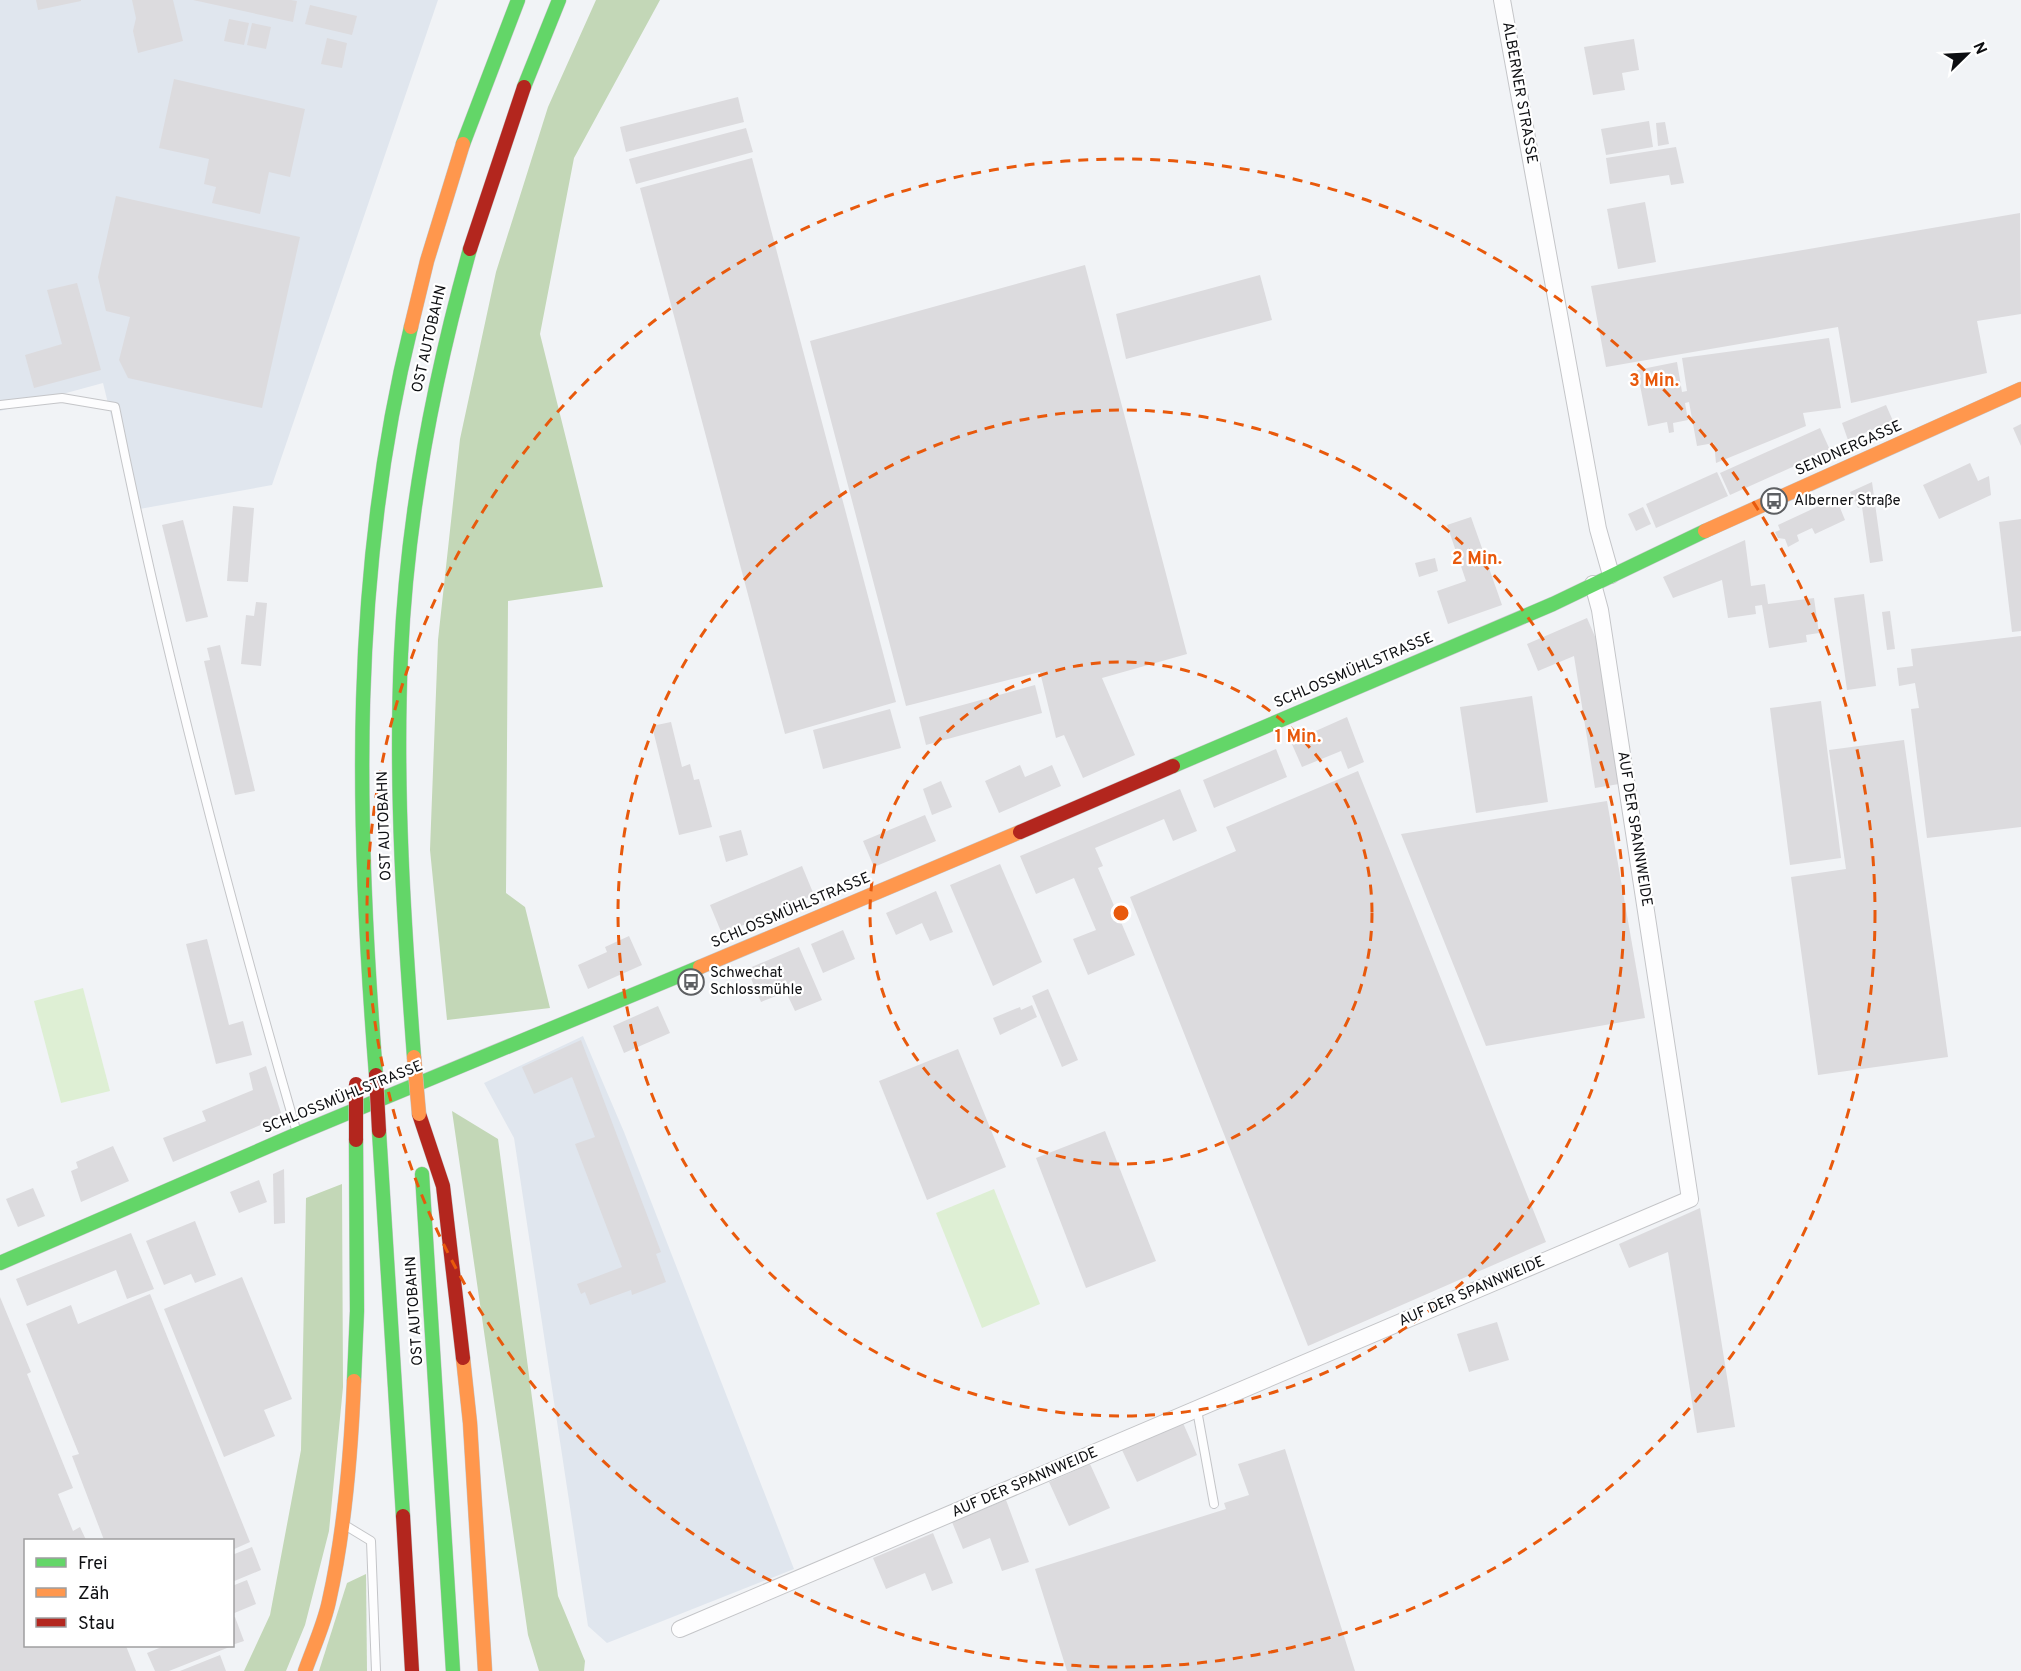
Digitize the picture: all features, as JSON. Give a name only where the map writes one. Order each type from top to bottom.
[{"type":"main road","name":"OST AUTOBAHN","points":[[412,1671],[376,1075],[363,902],[361,715],[372,546],[390,417],[440,213],[473,114],[518,0]]},
{"type":"main road","name":"OST AUTOBAHN","points":[[453,1671],[414,1057],[399,748],[405,597],[415,511],[433,402],[454,303],[480,211],[510,120],[559,0]]},
{"type":"main road","name":"SENDNERGASSE","points":[[1593,584],[2021,389]]},
{"type":"main road","name":"SCHLOSSMÜHLSTRASSE","points":[[0,1263],[297,1134],[797,927],[1553,604],[1593,584]]},
{"type":"main road","points":[[358,1015],[369,984]]},
{"type":"main road","points":[[305,1671],[329,1603],[342,1524],[352,1431],[357,1311],[356,1078]]},
{"type":"main road","points":[[418,1114],[443,1186],[470,1423],[484,1671]]},
{"type":"street","name":"ALBERNER STRASSE","points":[[1502,0],[1598,529],[1611,575]]},
{"type":"street","name":"AUF DER SPANNWEIDE","points":[[680,1629],[1690,1199],[1600,610],[1593,584]]},
{"type":"lane","points":[[0,405],[62,398],[115,407],[136,513],[168,643],[297,1134]]},
{"type":"lane","points":[[1197,1410],[1214,1504]]},
{"type":"lane","points":[[342,1524],[371,1541],[376,1671]]},
{"type":"shaded area","points":[[0,0],[438,0],[272,485],[134,510],[103,383],[0,411]]},
{"type":"shaded area","points":[[583,1036],[624,1132],[794,1569],[607,1643],[588,1626],[514,1138],[484,1083]]},
{"type":"green space","points":[[596,0],[660,0],[574,158],[540,334],[603,587],[508,601],[506,893],[525,907],[550,1008],[447,1020],[430,850],[438,640],[460,439],[496,272],[548,107]]},
{"type":"green space","points":[[83,988],[110,1091],[61,1103],[34,1001]]},
{"type":"green space","points":[[452,1111],[498,1139],[558,1596],[585,1661],[584,1671],[539,1671],[528,1635]]},
{"type":"green space","points":[[342,1184],[343,1387],[329,1531],[305,1625],[286,1671],[244,1671],[270,1615],[301,1450],[306,1198]]},
{"type":"green space","points":[[994,1189],[1040,1304],[982,1328],[936,1213]]},
{"type":"green space","points":[[366,1574],[367,1671],[319,1671],[347,1583]]},
{"type":"building","points":[[36,0],[81,0],[81,1],[38,10]]},
{"type":"building","points":[[132,0],[173,0],[183,41],[138,53],[133,31],[136,18]]},
{"type":"building","points":[[193,0],[291,0],[297,1],[293,22]]},
{"type":"building","points":[[310,5],[357,16],[352,35],[305,24]]},
{"type":"building","points":[[229,19],[249,23],[244,45],[224,41]]},
{"type":"building","points":[[252,23],[271,27],[266,49],[247,45]]},
{"type":"building","points":[[327,38],[347,43],[342,68],[321,64]]},
{"type":"building","points":[[1634,39],[1639,70],[1622,73],[1625,90],[1593,95],[1584,47]]},
{"type":"building","points":[[174,79],[305,109],[290,177],[269,172],[260,214],[212,203],[216,187],[204,184],[209,159],[159,148]]},
{"type":"building","points":[[738,97],[744,122],[626,152],[620,127]]},
{"type":"building","points":[[1649,121],[1653,147],[1606,155],[1601,129]]},
{"type":"building","points":[[1665,122],[1669,144],[1658,146],[1656,123]]},
{"type":"building","points":[[746,128],[753,152],[636,184],[629,159]]},
{"type":"building","points":[[1676,147],[1684,183],[1671,185],[1669,175],[1610,184],[1606,158]]},
{"type":"building","points":[[752,158],[896,702],[785,734],[640,188]]},
{"type":"building","points":[[116,196],[300,237],[262,408],[128,378],[119,360],[130,317],[106,311],[98,277]]},
{"type":"building","points":[[1645,202],[1656,262],[1618,269],[1607,209]]},
{"type":"building","points":[[2020,213],[2021,314],[1977,321],[1987,373],[1851,403],[1838,327],[1606,367],[1591,286]]},
{"type":"building","points":[[1085,265],[1187,654],[1102,678],[1135,755],[1083,778],[1064,735],[1056,738],[1040,672],[906,706],[810,341]]},
{"type":"building","points":[[1260,275],[1272,320],[1126,359],[1116,314]]},
{"type":"building","points":[[77,283],[101,370],[34,388],[25,355],[62,344],[47,290]]},
{"type":"building","points":[[1829,338],[1841,408],[1803,413],[1806,426],[1716,463],[1714,443],[1697,446],[1689,402],[1685,403],[1688,420],[1673,423],[1674,432],[1669,433],[1667,422],[1648,426],[1637,370],[1677,362],[1682,392],[1687,391],[1682,358]]},
{"type":"building","points":[[1886,405],[1893,421],[1848,440],[1842,423]]},
{"type":"building","points":[[2021,424],[2021,446],[2013,428]]},
{"type":"building","points":[[1820,428],[1830,450],[1730,495],[1720,473]]},
{"type":"building","points":[[1970,463],[1978,481],[1989,476],[1991,495],[1939,519],[1923,485]]},
{"type":"building","points":[[1717,472],[1728,496],[1656,528],[1646,504]]},
{"type":"building","points":[[1872,482],[1883,561],[1870,563],[1862,507],[1870,506],[1869,503],[1858,508],[1850,492]]},
{"type":"building","points":[[1836,498],[1845,520],[1815,534],[1812,528],[1797,535],[1799,541],[1788,547],[1785,539],[1778,538],[1775,532],[1780,530],[1778,525]]},
{"type":"building","points":[[233,506],[254,508],[248,582],[227,581]]},
{"type":"building","points":[[1643,507],[1651,524],[1636,531],[1628,514]]},
{"type":"building","points":[[1471,517],[1502,605],[1448,624],[1437,591],[1466,581],[1447,525]]},
{"type":"building","points":[[2021,519],[2021,631],[2012,632],[1999,522]]},
{"type":"building","points":[[183,520],[208,617],[186,622],[162,525]]},
{"type":"building","points":[[1745,540],[1751,586],[1765,584],[1768,604],[1814,598],[1819,633],[1806,635],[1807,642],[1769,648],[1762,605],[1755,606],[1756,614],[1728,618],[1722,580],[1673,598],[1663,577]]},
{"type":"building","points":[[1435,558],[1438,571],[1419,577],[1415,563]]},
{"type":"building","points":[[1864,594],[1876,686],[1847,690],[1834,598]]},
{"type":"building","points":[[256,602],[267,603],[261,666],[241,664],[246,615],[254,616]]},
{"type":"building","points":[[1890,611],[1895,649],[1887,650],[1882,612]]},
{"type":"building","points":[[1587,618],[1599,646],[1619,784],[1595,788],[1574,656],[1538,671],[1527,644]]},
{"type":"building","points":[[2021,636],[2021,827],[1927,838],[1911,709],[1919,708],[1915,683],[1899,686],[1897,668],[1913,666],[1911,649]]},
{"type":"building","points":[[220,645],[255,791],[235,795],[204,661],[210,660],[207,648]]},
{"type":"building","points":[[1035,685],[1042,713],[926,745],[919,717]]},
{"type":"building","points":[[1532,696],[1548,802],[1476,813],[1460,707]]},
{"type":"building","points":[[1821,701],[1841,858],[1790,865],[1770,708]]},
{"type":"building","points":[[890,709],[901,748],[823,769],[813,730]]},
{"type":"building","points":[[1347,717],[1364,762],[1348,769],[1341,751],[1302,767],[1291,742]]},
{"type":"building","points":[[671,722],[682,767],[690,764],[694,780],[699,779],[712,827],[679,835],[652,726]]},
{"type":"building","points":[[1904,740],[1948,1057],[1818,1075],[1791,877],[1846,869],[1829,750]]},
{"type":"building","points":[[1276,749],[1287,777],[1214,808],[1203,780]]},
{"type":"building","points":[[1020,765],[1025,777],[1052,765],[1061,786],[999,813],[985,781]]},
{"type":"building","points":[[1358,771],[1546,1242],[1308,1346],[1130,897],[1236,851],[1226,827]]},
{"type":"building","points":[[941,781],[952,807],[932,815],[923,789]]},
{"type":"building","points":[[1180,789],[1197,831],[1173,841],[1164,819],[1095,848],[1103,866],[1098,868],[1135,955],[1088,975],[1073,939],[1096,930],[1074,878],[1036,894],[1020,856]]},
{"type":"building","points":[[1607,801],[1645,1018],[1486,1046],[1401,834]]},
{"type":"building","points":[[925,815],[936,841],[874,867],[863,841]]},
{"type":"building","points":[[741,830],[748,855],[726,862],[719,836]]},
{"type":"building","points":[[1000,864],[1042,962],[993,986],[950,885]]},
{"type":"building","points":[[802,866],[814,895],[722,934],[710,905]]},
{"type":"building","points":[[936,891],[953,932],[930,941],[922,923],[896,935],[886,913]]},
{"type":"building","points":[[843,930],[855,959],[823,973],[811,944]]},
{"type":"building","points":[[629,936],[642,965],[588,989],[578,965],[607,952],[605,947]]},
{"type":"building","points":[[207,939],[229,1025],[243,1021],[252,1055],[216,1064],[186,944]]},
{"type":"building","points":[[799,947],[822,1000],[795,1011],[786,992],[761,1002],[747,969]]},
{"type":"building","points":[[1048,989],[1078,1060],[1062,1067],[1032,996]]},
{"type":"building","points":[[1032,1005],[1037,1017],[1000,1035],[993,1018],[1020,1007],[1021,1010]]},
{"type":"building","points":[[658,1006],[670,1033],[624,1053],[613,1026]]},
{"type":"building","points":[[581,1040],[661,1252],[656,1254],[666,1282],[632,1295],[631,1290],[590,1305],[585,1292],[581,1294],[577,1284],[622,1267],[575,1144],[595,1137],[572,1077],[534,1094],[522,1067]]},
{"type":"building","points":[[958,1049],[1006,1167],[927,1200],[879,1081]]},
{"type":"building","points":[[266,1066],[282,1116],[173,1162],[163,1138],[206,1121],[202,1111],[253,1090],[249,1073]]},
{"type":"building","points":[[1105,1131],[1156,1261],[1086,1288],[1036,1158]]},
{"type":"building","points":[[113,1146],[129,1181],[81,1202],[71,1171],[78,1168],[76,1162]]},
{"type":"building","points":[[284,1169],[285,1223],[274,1224],[273,1174]]},
{"type":"building","points":[[259,1180],[267,1202],[239,1213],[230,1192]]},
{"type":"building","points":[[33,1188],[45,1216],[18,1227],[6,1199]]},
{"type":"building","points":[[1700,1208],[1735,1427],[1697,1433],[1668,1252],[1629,1268],[1619,1244]]},
{"type":"building","points":[[195,1221],[216,1275],[195,1283],[191,1274],[164,1285],[146,1241]]},
{"type":"building","points":[[131,1233],[154,1289],[127,1299],[116,1270],[27,1306],[16,1279]]},
{"type":"building","points":[[242,1277],[292,1399],[264,1410],[275,1436],[224,1457],[164,1309]]},
{"type":"building","points":[[150,1294],[250,1542],[234,1549],[234,1539],[104,1539],[72,1456],[79,1454],[26,1324],[71,1305],[78,1324]]},
{"type":"building","points":[[0,1297],[31,1372],[27,1374],[73,1488],[58,1494],[73,1531],[80,1527],[86,1539],[24,1539],[24,1647],[126,1647],[136,1671],[0,1671]]},
{"type":"building","points":[[1497,1322],[1509,1360],[1469,1372],[1457,1334]]},
{"type":"building","points":[[1183,1423],[1197,1455],[1137,1482],[1122,1450]]},
{"type":"building","points":[[1285,1449],[1355,1671],[1067,1671],[1035,1569],[1226,1509],[1224,1503],[1249,1495],[1238,1464]]},
{"type":"building","points":[[1090,1464],[1110,1508],[1069,1526],[1049,1482]]},
{"type":"building","points":[[1006,1500],[1029,1562],[1002,1571],[990,1538],[963,1549],[952,1522]]},
{"type":"building","points":[[933,1533],[953,1583],[932,1591],[925,1573],[886,1589],[873,1558]]},
{"type":"building","points":[[252,1547],[261,1570],[234,1581],[234,1554]]},
{"type":"building","points":[[247,1580],[256,1604],[234,1613],[234,1585]]},
{"type":"building","points":[[234,1617],[244,1641],[234,1644]]},
{"type":"building","points":[[162,1647],[229,1647],[169,1671],[155,1671],[147,1653]]},
{"type":"building","points":[[220,1655],[226,1671],[180,1671]]},
{"type":"traffic: fast","points":[[463,144],[518,0]]},
{"type":"traffic: fast","points":[[524,87],[559,0]]},
{"type":"traffic: fast","points":[[414,1057],[400,806],[399,705],[404,603],[416,500],[433,399],[470,249]]},
{"type":"traffic: fast","points":[[376,1075],[364,887],[363,699],[368,606],[377,512],[391,419],[411,327]]},
{"type":"traffic: fast","points":[[1173,766],[1553,604],[1705,531]]},
{"type":"traffic: fast","points":[[0,1263],[297,1134],[700,967]]},
{"type":"traffic: fast","points":[[379,1131],[403,1516]]},
{"type":"traffic: fast","points":[[354,1381],[357,1311],[356,1140]]},
{"type":"traffic: fast","points":[[422,1174],[453,1671]]},
{"type":"traffic: slow","points":[[411,327],[427,261],[463,144]]},
{"type":"traffic: slow","points":[[1705,531],[2021,389]]},
{"type":"traffic: slow","points":[[700,967],[1020,832]]},
{"type":"traffic: slow","points":[[414,1057],[419,1114]]},
{"type":"traffic: slow","points":[[463,1358],[470,1423],[485,1671]]},
{"type":"traffic: slow","points":[[305,1671],[327,1610],[335,1574],[349,1464],[354,1381]]},
{"type":"traffic: jam","points":[[470,249],[524,87]]},
{"type":"traffic: jam","points":[[1020,832],[1173,766]]},
{"type":"traffic: jam","points":[[376,1075],[379,1131]]},
{"type":"traffic: jam","points":[[356,1084],[356,1140]]},
{"type":"traffic: jam","points":[[419,1114],[443,1186],[463,1358]]},
{"type":"traffic: jam","points":[[403,1516],[412,1671]]},
{"type":"place","name":"Alberner Straße","points":[[1774,501]]},
{"type":"place","name":"Schwechat Schlossmühle","points":[[691,982]]}]
